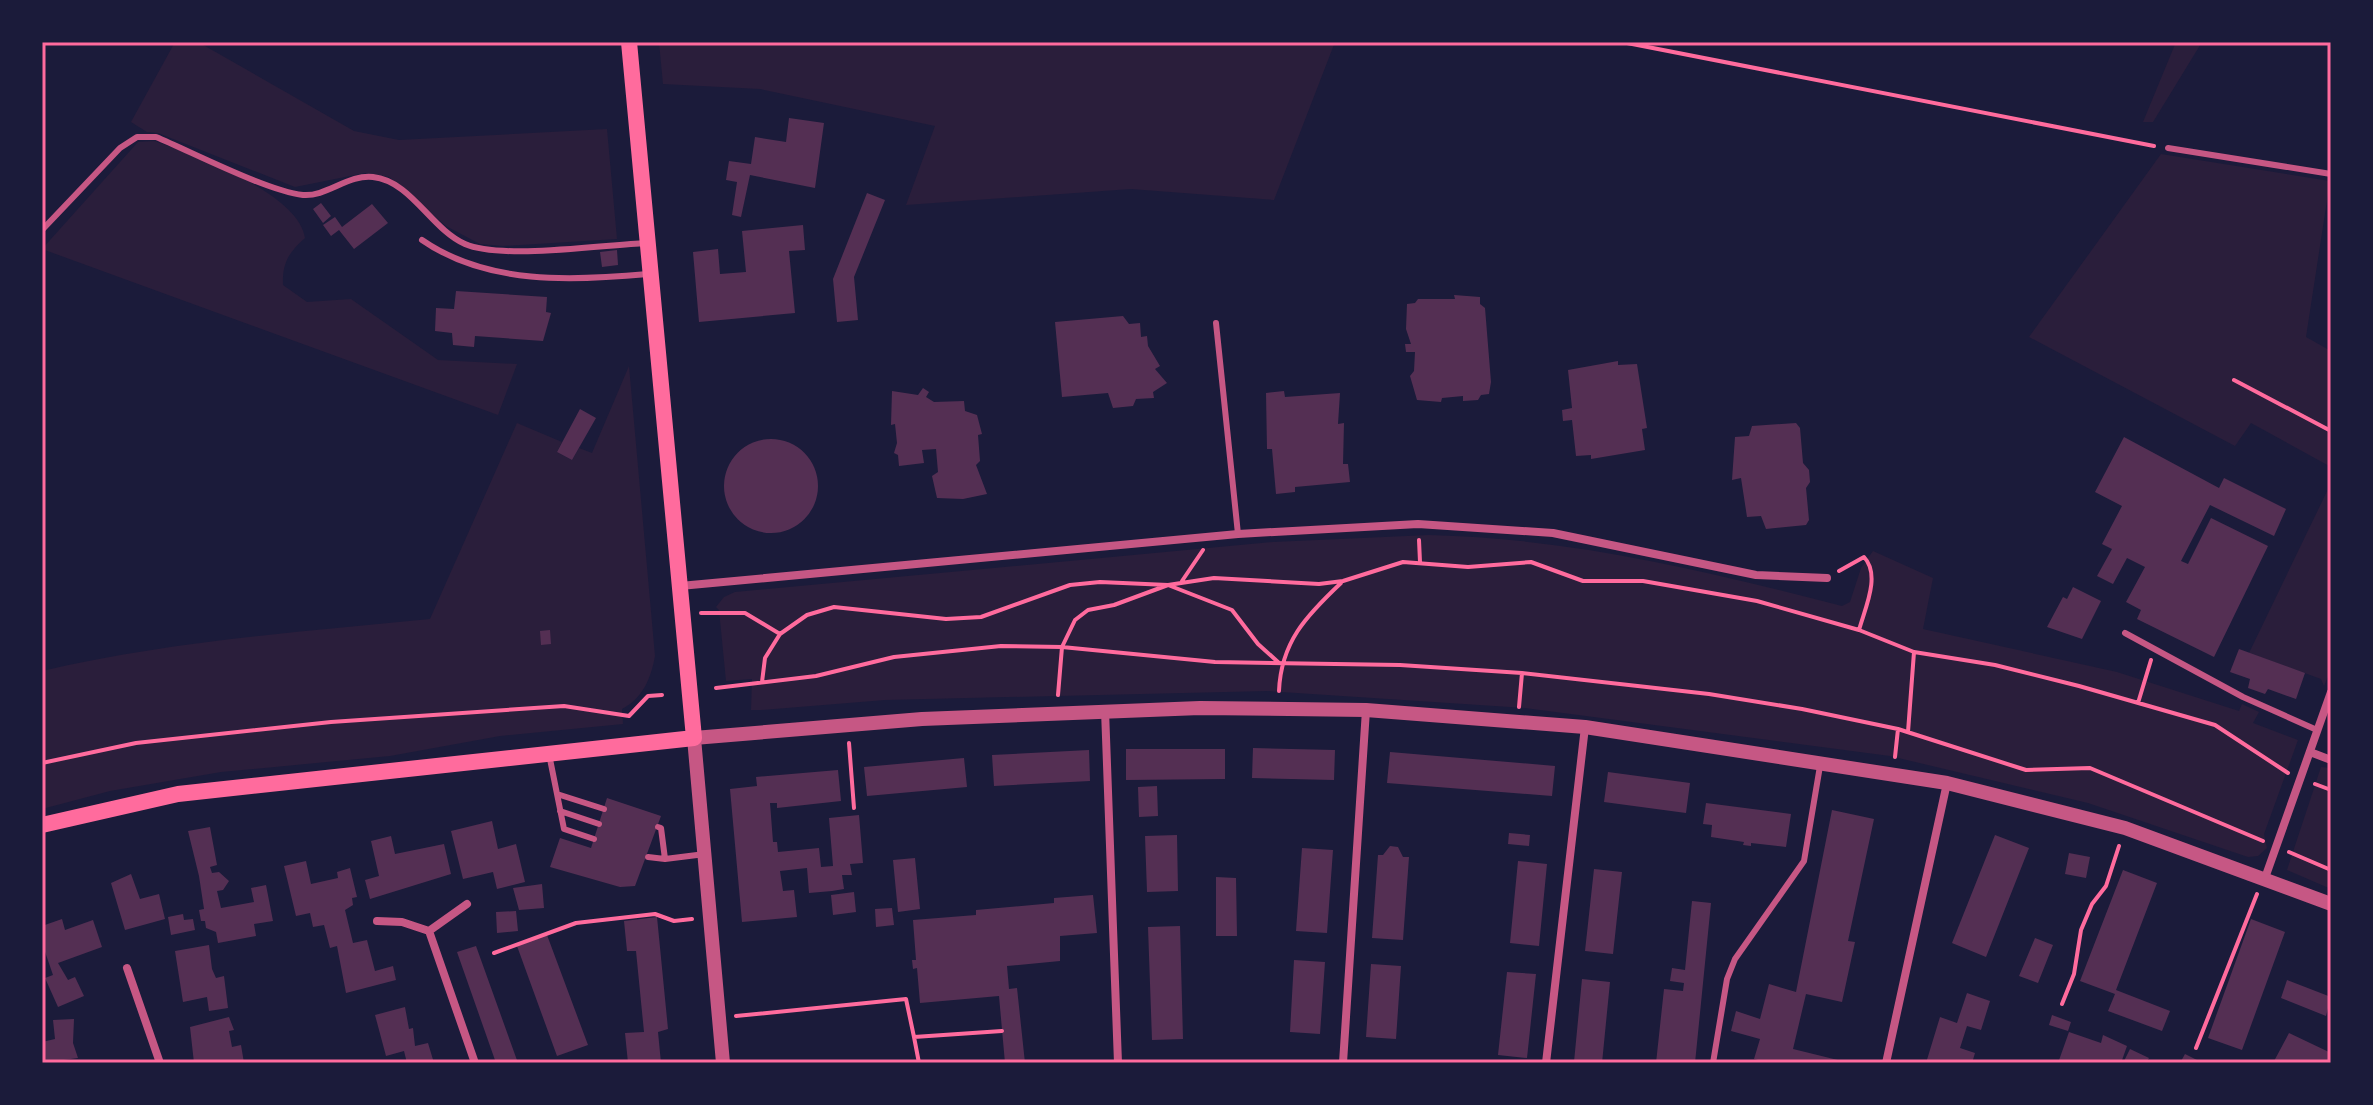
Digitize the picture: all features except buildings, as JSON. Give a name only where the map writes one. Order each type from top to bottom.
[{"type":"main road","points":[[42,825],[178,794],[549,751],[694,738],[629,42]]},
{"type":"street","points":[[679,586],[1238,534],[1418,524],[1553,533],[1756,575],[1827,578]]},
{"type":"street","points":[[2265,878],[2331,692]]},
{"type":"street","points":[[723,1063],[694,738],[848,725],[1105,710],[1280,707],[1366,710],[1585,727],[1947,783],[2125,828],[2331,904]]},
{"type":"street","points":[[1105,710],[1118,1063]]},
{"type":"street","points":[[1343,1063],[1366,710]]},
{"type":"street","points":[[1546,1063],[1585,727]]},
{"type":"street","points":[[2310,752],[2331,760]]},
{"type":"street","points":[[1886,1063],[1947,783]]},
{"type":"street","points":[[429,931],[467,904]]},
{"type":"street","points":[[377,921],[402,922],[429,931]]},
{"type":"street","points":[[429,931],[475,1063]]},
{"type":"street","points":[[127,968],[160,1063]]},
{"type":"lane","points":[[42,230],[120,148],[137,137],[156,137],[282,190],[305,195],[359,178],[372,177],[386,181],[398,187],[448,234],[488,251],[649,242]]},
{"type":"lane","points":[[2168,148],[2331,174]]},
{"type":"lane","points":[[422,240],[446,256],[506,276],[652,274]]},
{"type":"lane","points":[[1216,323],[1238,534]]},
{"type":"lane","points":[[2125,633],[2243,697],[2317,730]]},
{"type":"lane","points":[[549,751],[564,829],[594,839]]},
{"type":"lane","points":[[1713,1063],[1727,979],[1735,959],[1804,861],[1820,762]]},
{"type":"lane","points":[[557,794],[604,809]]},
{"type":"lane","points":[[560,811],[599,824]]},
{"type":"lane","points":[[658,827],[661,828],[665,859]]},
{"type":"lane","points":[[653,842],[664,846]]},
{"type":"lane","points":[[648,857],[665,859],[705,854]]},
{"type":"path","points":[[1622,42],[2168,148]]},
{"type":"path","points":[[2234,380],[2331,431]]},
{"type":"path","points":[[1418,524],[1420,562]]},
{"type":"path","points":[[1182,581],[1204,549],[1204,538]]},
{"type":"path","points":[[1827,578],[1864,557],[1871,564],[1873,575],[1859,630]]},
{"type":"path","points":[[1058,695],[1062,647],[1075,620],[1088,610],[1114,605],[1182,581],[1214,578],[1302,584],[1343,581],[1386,565],[1420,562],[1468,567],[1531,562],[1583,581],[1643,581],[1704,590],[1807,613],[1914,652],[1995,665],[2138,703],[2215,725],[2275,768],[2294,776]]},
{"type":"path","points":[[1279,691],[1280,664],[1308,616],[1343,581]]},
{"type":"path","points":[[762,682],[765,658],[780,634],[807,615],[834,607],[858,607],[946,619],[981,617],[1070,585],[1100,582],[1168,585],[1232,610],[1258,644],[1280,664]]},
{"type":"path","points":[[683,614],[745,613],[780,634]]},
{"type":"path","points":[[2138,703],[2154,650]]},
{"type":"path","points":[[1908,732],[1914,652]]},
{"type":"path","points":[[1519,707],[1522,673]]},
{"type":"path","points":[[42,763],[136,743],[331,722],[564,706],[629,716],[648,696],[662,695]]},
{"type":"path","points":[[848,725],[854,808]]},
{"type":"path","points":[[1895,757],[1898,729]]},
{"type":"path","points":[[2308,781],[2331,790]]},
{"type":"path","points":[[2062,1004],[2074,974],[2081,930],[2092,904],[2106,886],[2125,828]]},
{"type":"path","points":[[2283,849],[2331,870]]},
{"type":"path","points":[[2196,1048],[2265,878]]},
{"type":"path","points":[[494,953],[576,923],[655,914],[674,921],[710,916]]},
{"type":"path","points":[[719,1018],[906,999],[919,1063]]},
{"type":"path","points":[[914,1037],[1002,1031]]},
{"type":"shaded area","points":[[175,42],[198,42],[354,131],[399,140],[607,129],[617,239],[503,246],[480,244],[446,226],[389,177],[365,173],[295,187],[158,133],[147,132],[131,122]]},
{"type":"shaded area","points":[[659,42],[1335,42],[1274,200],[1131,189],[906,205],[935,126],[760,89],[663,84]]},
{"type":"shaded area","points":[[2176,42],[2202,42],[2153,122],[2143,122]]},
{"type":"shaded area","points":[[155,141],[242,178],[284,206],[298,221],[305,238],[288,258],[283,285],[307,302],[351,299],[438,360],[517,364],[498,415],[42,249],[138,142]]},
{"type":"shaded area","points":[[2161,154],[2330,181],[2306,337],[2331,351],[2331,467],[2251,423],[2235,446],[2029,337]]},
{"type":"shaded area","points":[[629,366],[655,656],[645,687],[622,709],[623,724],[500,736],[390,756],[221,772],[110,791],[42,809],[42,671],[187,645],[430,619],[517,423],[562,442],[557,452],[572,460],[579,448],[592,453]]},
{"type":"shaded area","points":[[2331,483],[2331,669],[2324,686],[2321,679],[2249,653]]},
{"type":"shaded area","points":[[1429,535],[1536,543],[1638,558],[1842,606],[1850,602],[1861,568],[1873,551],[1933,578],[1923,629],[2117,672],[2239,711],[2242,704],[2259,712],[2253,723],[2298,740],[2264,834],[2267,848],[2258,856],[2248,857],[2088,803],[1890,756],[1525,708],[1268,691],[885,700],[751,710],[752,679],[726,681],[719,610],[716,607],[724,597],[735,592],[1273,542]]},
{"type":"shaded area","points":[[2321,767],[2331,768],[2331,889],[2287,870]]}]
